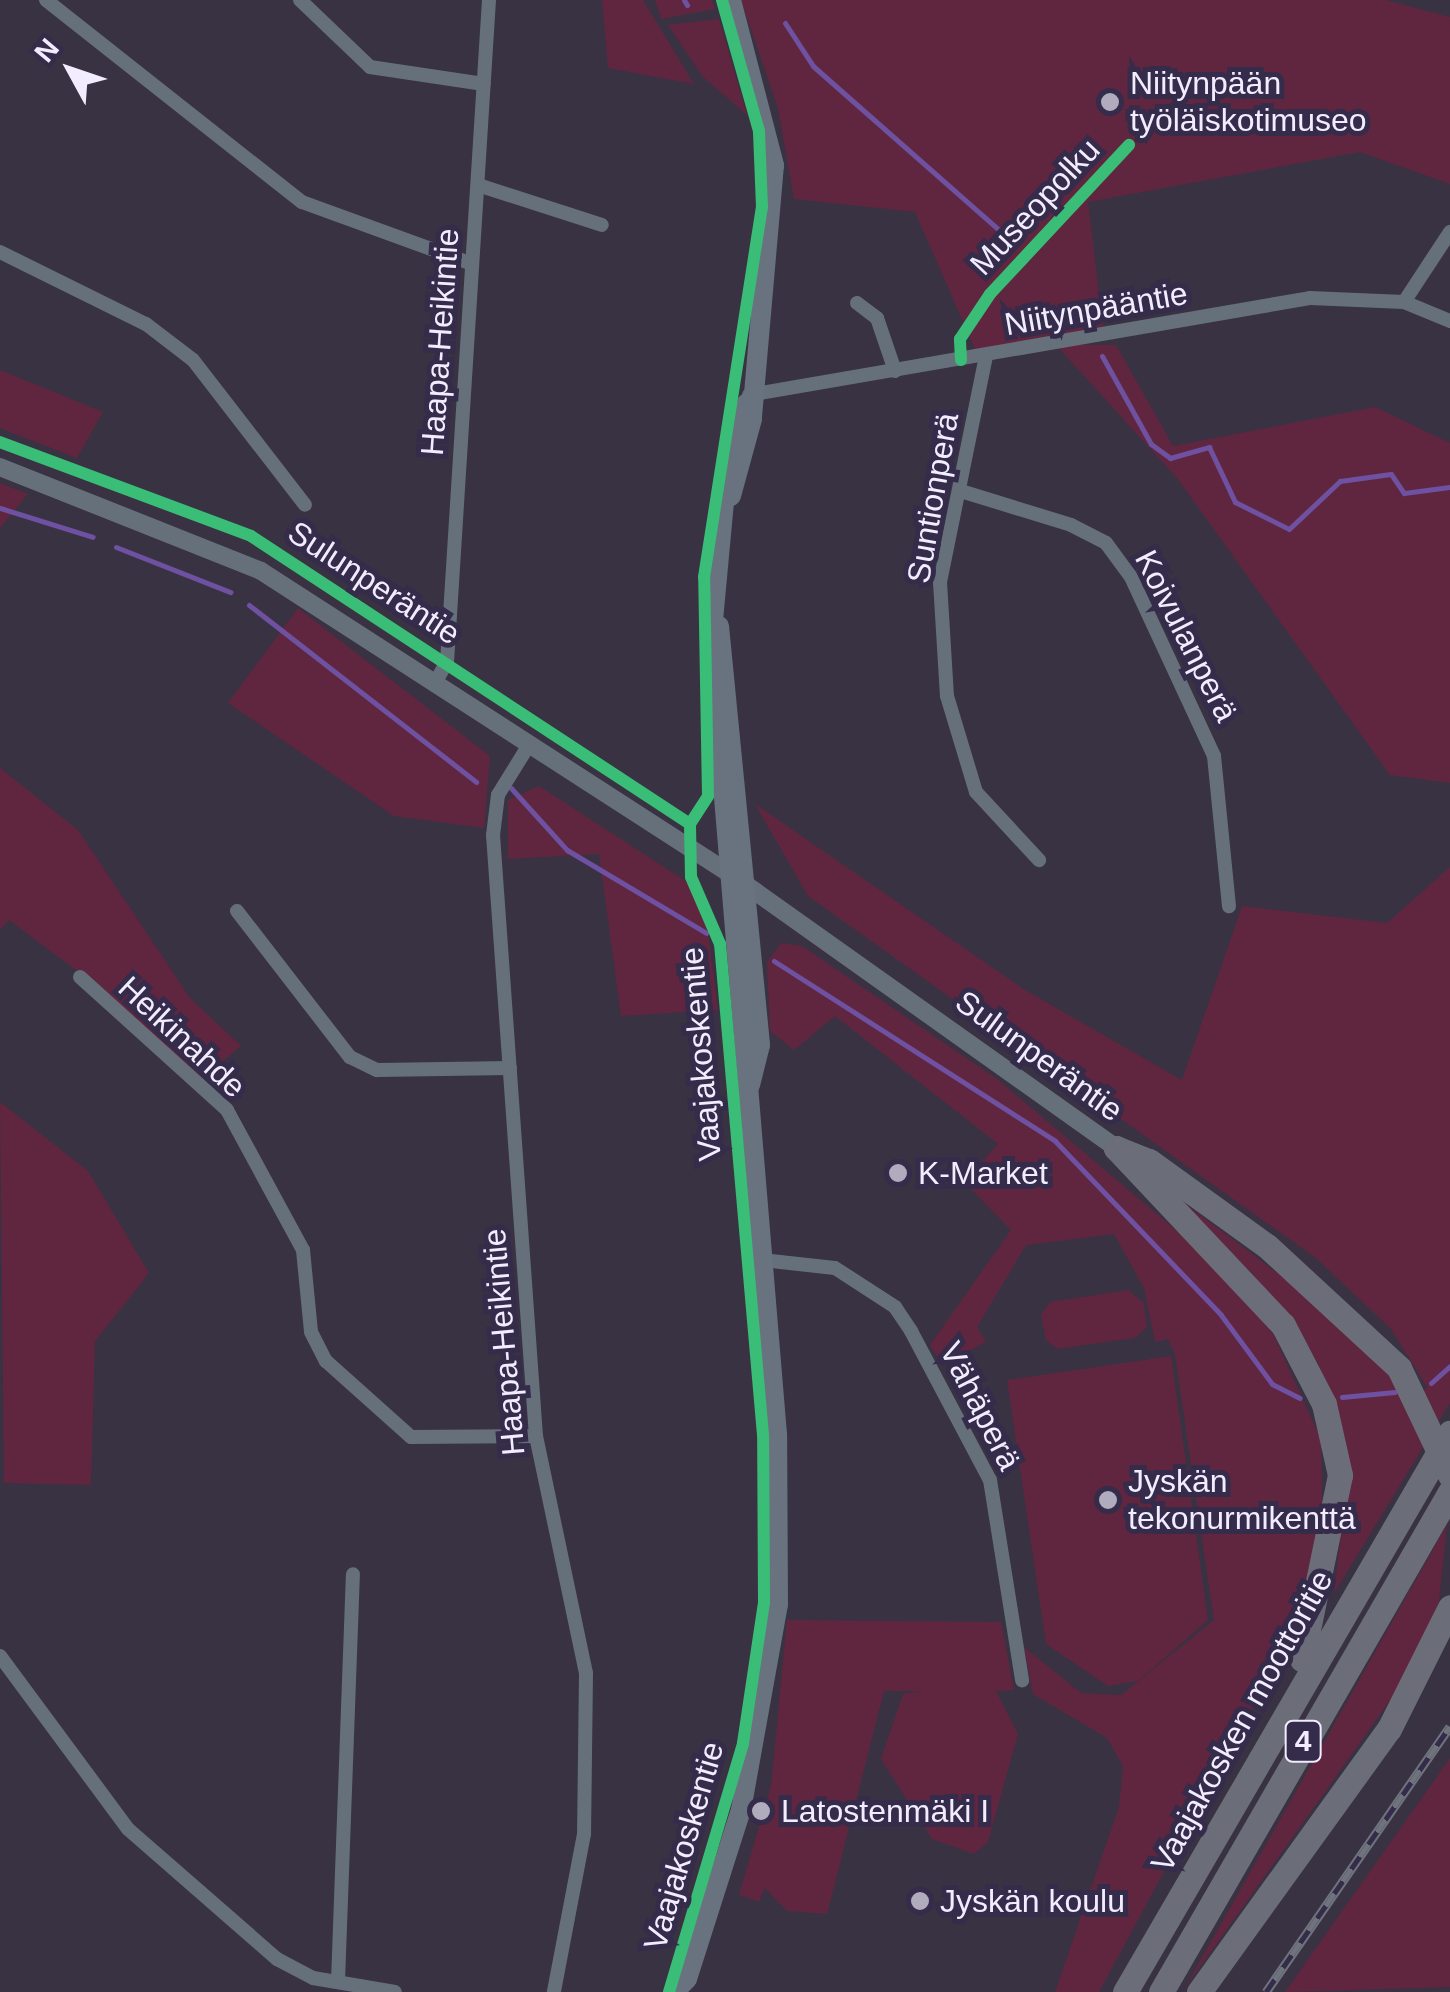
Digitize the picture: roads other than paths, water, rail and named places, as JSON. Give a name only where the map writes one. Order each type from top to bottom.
[{"type":"highway","points":[[1116,1148],[1149,1161],[1268,1246],[1399,1368],[1450,1475]]},
{"type":"highway","points":[[1116,1148],[1284,1325],[1324,1404],[1340,1476],[1335,1524],[1296,1686]]},
{"type":"highway","name":"Vaajakosken moottoritie","points":[[1126,1992],[1296,1686],[1450,1433]]},
{"type":"highway","name":"Vaajakosken moottoritie","points":[[1161,1992],[1450,1492]]},
{"type":"highway","points":[[1199,1992],[1425,1670],[1450,1607]]},
{"type":"main road","name":"Vaajakoskentie","points":[[683,1988],[741,1810],[778,1604],[750,1085],[760,1045],[735,878],[711,642],[719,626],[732,496],[742,482],[774,165],[731,0]]},
{"type":"street","points":[[46,0],[302,202],[472,264]]},
{"type":"street","points":[[300,0],[370,68],[484,84]]},
{"type":"street","name":"Haapa-Heikintie","points":[[434,685],[447,662],[489,0]]},
{"type":"street","points":[[478,185],[602,226]]},
{"type":"street","points":[[1404,302],[1450,232]]},
{"type":"street","points":[[0,252],[146,324],[193,360],[305,505]]},
{"type":"street","name":"Niitynpääntie","points":[[748,399],[1310,298],[1404,302],[1450,321]]},
{"type":"street","points":[[857,303],[876,318],[895,371]]},
{"type":"street","name":"Suntionperä","points":[[986,356],[964,492],[940,582],[946,696],[976,792],[1038,860]]},
{"type":"street","name":"Sulunperäntie","points":[[0,467],[262,571],[527,748],[735,878],[1116,1148]]},
{"type":"street","name":"Koivulanperä","points":[[964,492],[1072,525],[1106,543],[1131,576],[1214,756],[1228,906]]},
{"type":"street","name":"Haapa-Heikintie","points":[[527,748],[498,795],[494,834],[536,1436],[586,1673],[584,1834],[554,1992]]},
{"type":"street","points":[[237,911],[350,1056],[377,1070],[510,1068]]},
{"type":"street","name":"Heikinahde","points":[[80,977],[227,1110],[302,1250],[311,1332],[326,1360],[411,1437],[536,1436]]},
{"type":"street","name":"Vähäperä","points":[[762,1260],[835,1268],[895,1307],[912,1330],[990,1480],[1022,1680]]},
{"type":"street","points":[[338,1981],[353,1574]]},
{"type":"street","points":[[0,1656],[128,1829],[277,1959],[338,1981],[394,1992]]},
{"type":"waterway","points":[[684,0],[687,5]]},
{"type":"waterway","points":[[785,23],[813,66],[1000,231]]},
{"type":"waterway","points":[[1102,356],[1151,444],[1170,458],[1209,447],[1235,502],[1289,529],[1340,481],[1391,474],[1404,493],[1450,487]]},
{"type":"waterway","points":[[0,508],[93,537]]},
{"type":"waterway","points":[[116,547],[230,592]]},
{"type":"waterway","points":[[249,605],[476,782]]},
{"type":"waterway","points":[[511,788],[567,850],[706,933]]},
{"type":"waterway","points":[[774,961],[1055,1141],[1221,1315],[1272,1384],[1300,1398]]},
{"type":"waterway","points":[[1431,1383],[1450,1366]]},
{"type":"waterway","points":[[1342,1397],[1395,1392]]},
{"type":"railway","points":[[1266,1992],[1450,1726]]},
{"type":"place","name":"Niitynpään työläiskotimuseo","points":[[1110,102]]},
{"type":"place","name":"K-Market","points":[[898,1173]]},
{"type":"place","name":"Jyskän tekonurmikenttä","points":[[1108,1500]]},
{"type":"place","name":"Latostenmäki I","points":[[761,1811]]},
{"type":"place","name":"Jyskän koulu","points":[[920,1901]]}]
